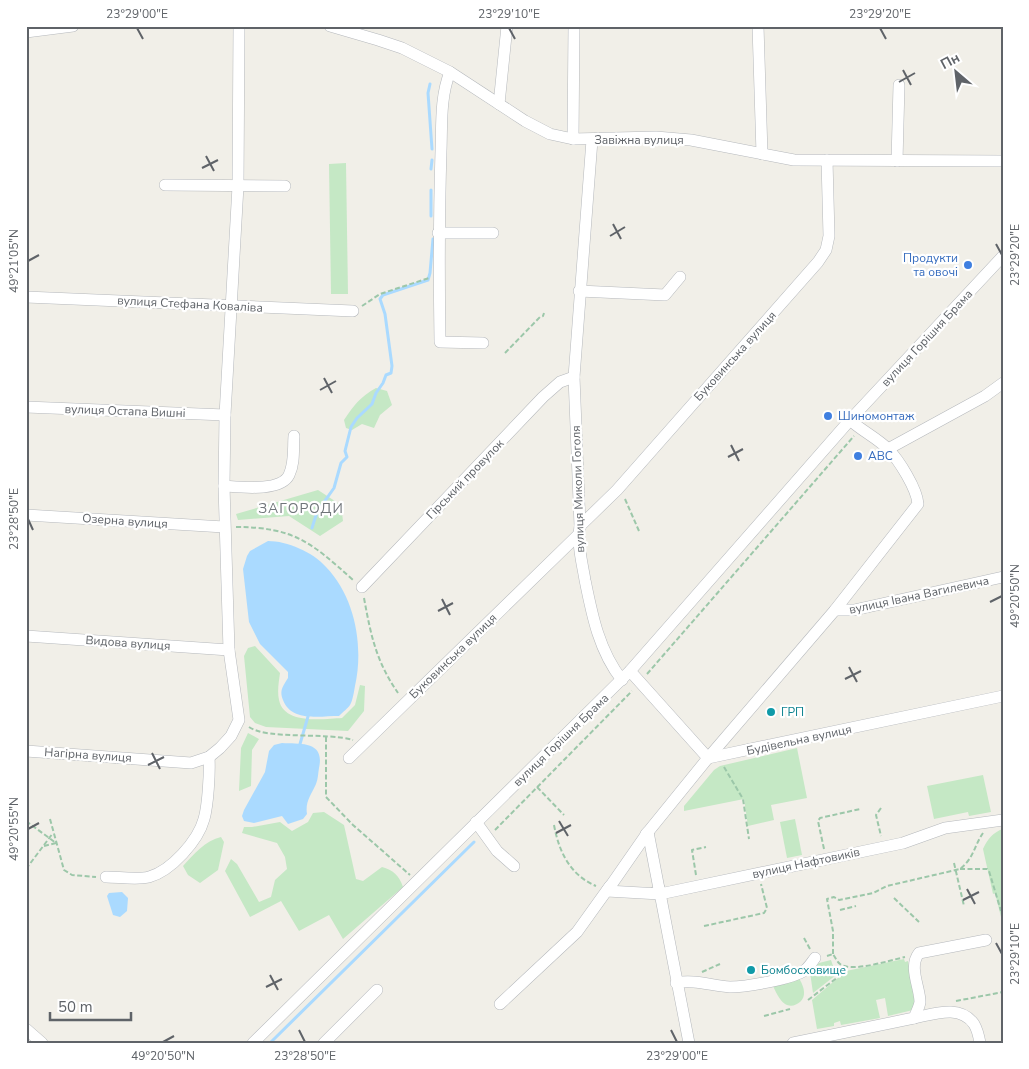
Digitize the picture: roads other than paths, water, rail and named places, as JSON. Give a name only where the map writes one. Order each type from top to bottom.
[{"type":"street","points":[[26,32],[73,26]]},
{"type":"street","points":[[106,877],[148,877],[178,860],[197,836],[204,819],[210,769],[208,757],[231,736],[239,720],[229,650],[224,527],[224,415],[238,186],[239,26]]},
{"type":"street","name":"Завіжна вулиця","points":[[330,26],[402,48],[450,72],[525,121],[550,134],[573,139],[656,137],[691,140],[794,160],[1003,162]]},
{"type":"street","points":[[499,104],[507,26]]},
{"type":"street","points":[[573,139],[574,26]]},
{"type":"street","points":[[758,26],[762,154]]},
{"type":"street","points":[[450,72],[444,89],[438,233],[440,342],[483,343]]},
{"type":"street","points":[[897,161],[900,85]]},
{"type":"street","name":"вулиця Миколи Гоголя","points":[[592,140],[574,377],[579,549],[594,624],[606,654],[626,676]]},
{"type":"street","name":"Буковинська вулиця","points":[[349,758],[617,490],[818,262],[826,250],[829,236],[827,160]]},
{"type":"street","points":[[165,185],[285,186]]},
{"type":"street","points":[[438,233],[493,233]]},
{"type":"street","name":"вулиця Горішня Брама","points":[[253,1043],[626,676],[850,420],[1003,256]]},
{"type":"street","points":[[580,291],[665,295],[680,277]]},
{"type":"street","name":"вулиця Стефана Коваліва","points":[[26,297],[353,312]]},
{"type":"street","name":"Гірський провулок","points":[[362,587],[543,397],[560,382],[574,377]]},
{"type":"street","points":[[888,449],[985,396],[1003,383]]},
{"type":"street","name":"вулиця Остапа Вишні","points":[[26,407],[224,415]]},
{"type":"street","points":[[500,1004],[571,939],[648,832],[836,610],[918,504],[917,496],[909,478],[888,449],[850,420]]},
{"type":"street","points":[[224,486],[273,486],[283,482],[289,475],[292,464],[294,436]]},
{"type":"street","name":"Озерна вулиця","points":[[26,515],[224,527]]},
{"type":"street","name":"вулиця Івана Вагилевича","points":[[836,610],[854,610],[1003,577]]},
{"type":"street","name":"Видова вулиця","points":[[26,636],[229,650]]},
{"type":"street","points":[[626,676],[713,757]]},
{"type":"street","name":"Будівельна вулиця","points":[[713,757],[1003,696]]},
{"type":"street","name":"Нагірна вулиця","points":[[26,751],[192,763],[208,757]]},
{"type":"street","name":"вулиця Нафтовиків","points":[[607,891],[660,894],[884,847],[914,840],[945,828],[998,821]]},
{"type":"street","points":[[476,822],[497,851],[514,866]]},
{"type":"street","points":[[648,832],[689,1043]]},
{"type":"street","points":[[914,1018],[920,1003],[915,968],[915,961],[919,953],[986,940]]},
{"type":"street","points":[[676,983],[684,981],[729,987],[766,982],[801,973],[816,958]]},
{"type":"street","points":[[324,1043],[377,990]]},
{"type":"street","points":[[793,1043],[839,1038],[946,1011],[963,1014],[974,1024],[980,1043]]},
{"type":"street","points":[[26,1029],[42,1043]]},
{"type":"water","points":[[268,541],[299,548],[321,562],[336,579],[350,607],[357,639],[358,671],[351,703],[339,716],[315,717],[299,715],[287,707],[281,694],[288,678],[288,672],[260,644],[249,622],[243,569],[250,551]]},
{"type":"water","points":[[282,743],[304,744],[315,748],[318,753],[320,759],[318,778],[310,795],[307,814],[303,819],[288,824],[282,816],[254,823],[244,821],[242,816],[244,810],[265,772],[269,751],[274,745]]},
{"type":"water","points":[[122,892],[128,898],[127,911],[120,917],[113,915],[107,896],[109,893]]},
{"type":"waterway","points":[[430,84],[428,93],[432,149]]},
{"type":"waterway","points":[[431,169],[432,160]]},
{"type":"waterway","points":[[431,190],[431,216]]},
{"type":"waterway","points":[[312,528],[317,512],[334,488],[341,463],[347,457],[345,451],[351,427],[357,418],[372,404],[386,375],[391,373],[392,366],[385,314],[380,299],[383,295],[428,280],[433,239]]},
{"type":"waterway","points":[[300,744],[309,713]]},
{"type":"waterway","points":[[270,1043],[474,842]]},
{"type":"place","name":"Продукти та овочі","points":[[968,265]]},
{"type":"place","name":"Шиномонтаж","points":[[828,416]]},
{"type":"place","name":"ABC","points":[[858,456]]},
{"type":"place","name":"ГРП","points":[[771,712]]},
{"type":"place","name":"Бомбосховище","points":[[751,970]]},
{"type":"district","name":"ЗАГОРОДИ","points":[[301,508]]}]
